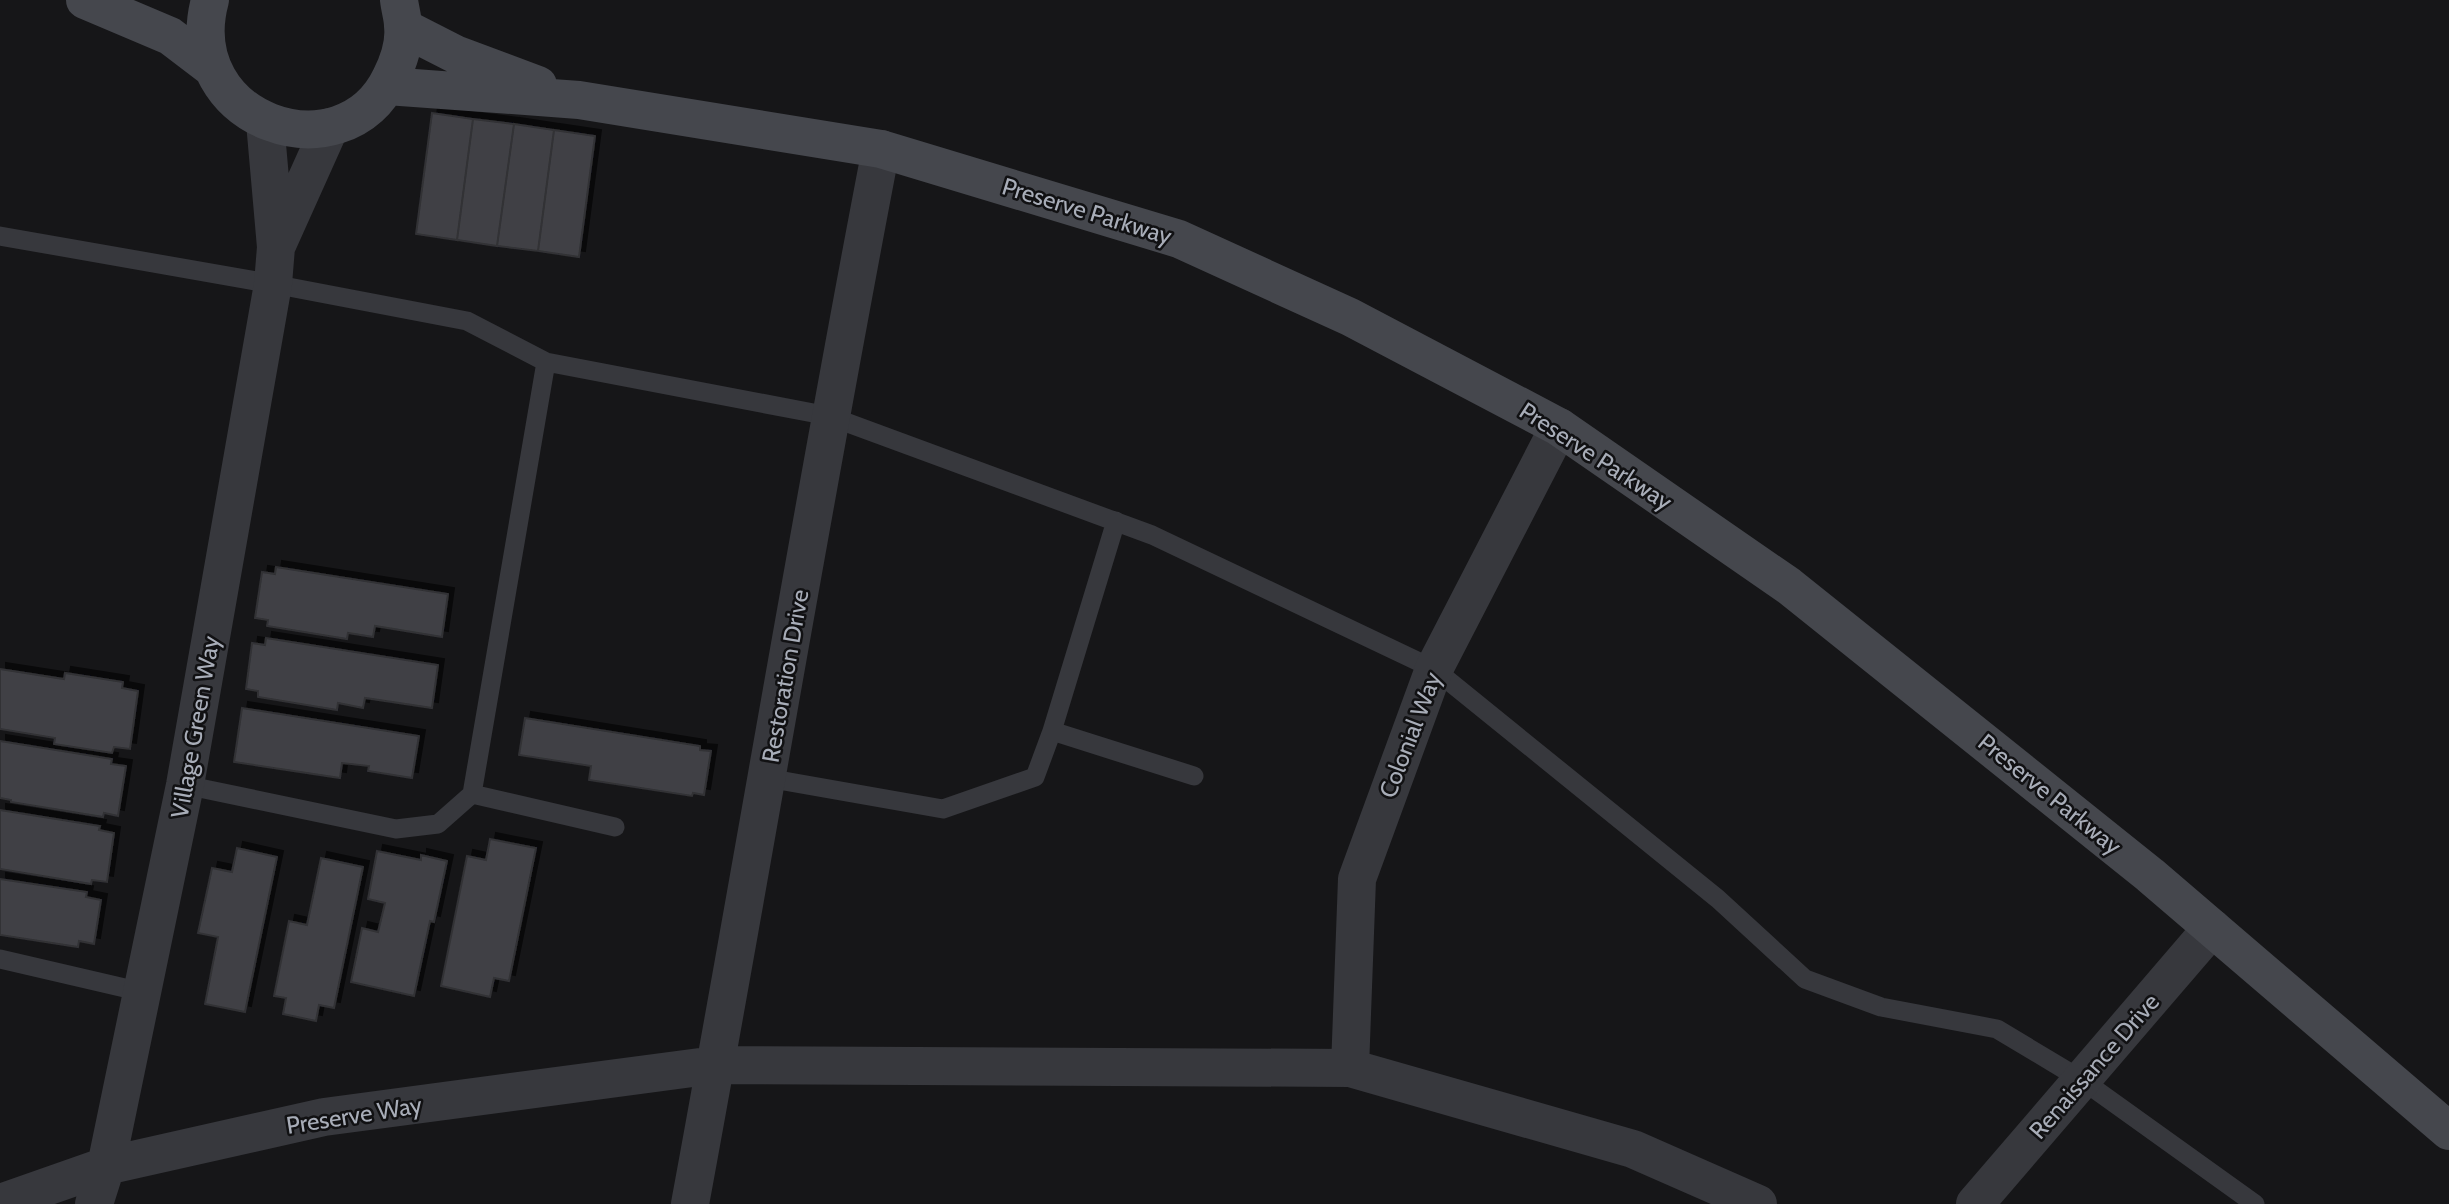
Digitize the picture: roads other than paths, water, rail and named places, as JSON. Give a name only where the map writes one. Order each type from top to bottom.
[{"type":"street","name":"Preserve Parkway","points":[[85,0],[170,36],[212,68]]},
{"type":"street","name":"Preserve Parkway","points":[[210,0],[205,35],[212,68],[225,90],[243,108],[265,122],[297,130],[330,127],[352,118],[371,104],[387,86],[400,58],[401,14]]},
{"type":"street","name":"Preserve Parkway","points":[[401,14],[456,54],[579,100]]},
{"type":"street","name":"Preserve Parkway","points":[[387,86],[579,100],[881,149],[1179,239],[1350,317],[1559,426],[1789,586],[2097,832],[2449,1131]]},
{"type":"street","name":"Village Green Way","points":[[265,122],[274,265]]},
{"type":"street","name":"Village Green Way","points":[[94,1204],[106,1166],[185,785],[274,265],[330,127]]},
{"type":"street","name":"Restoration Drive","points":[[690,1204],[829,416],[881,149]]},
{"type":"street","name":"Colonial Way","points":[[1350,1068],[1357,879],[1434,669],[1559,426]]},
{"type":"street","name":"Renaissance Drive","points":[[1975,1204],[2212,928]]},
{"type":"street","name":"Preserve Way","points":[[0,1203],[106,1166],[324,1117],[715,1065],[1350,1068],[1633,1149],[1758,1204]]},
{"type":"lane","points":[[0,236],[274,265],[467,321],[546,362],[829,416],[1152,535],[1434,669],[1718,899],[1805,979],[1881,1007],[1997,1028],[2082,1080],[2255,1204]]},
{"type":"lane","points":[[185,785],[396,829],[438,824],[472,794],[546,362]]},
{"type":"lane","points":[[767,778],[943,809],[1035,777],[1052,731],[1116,522]]},
{"type":"lane","points":[[1052,731],[1194,776]]},
{"type":"lane","points":[[472,794],[615,827]]},
{"type":"lane","points":[[0,959],[142,992]]}]
